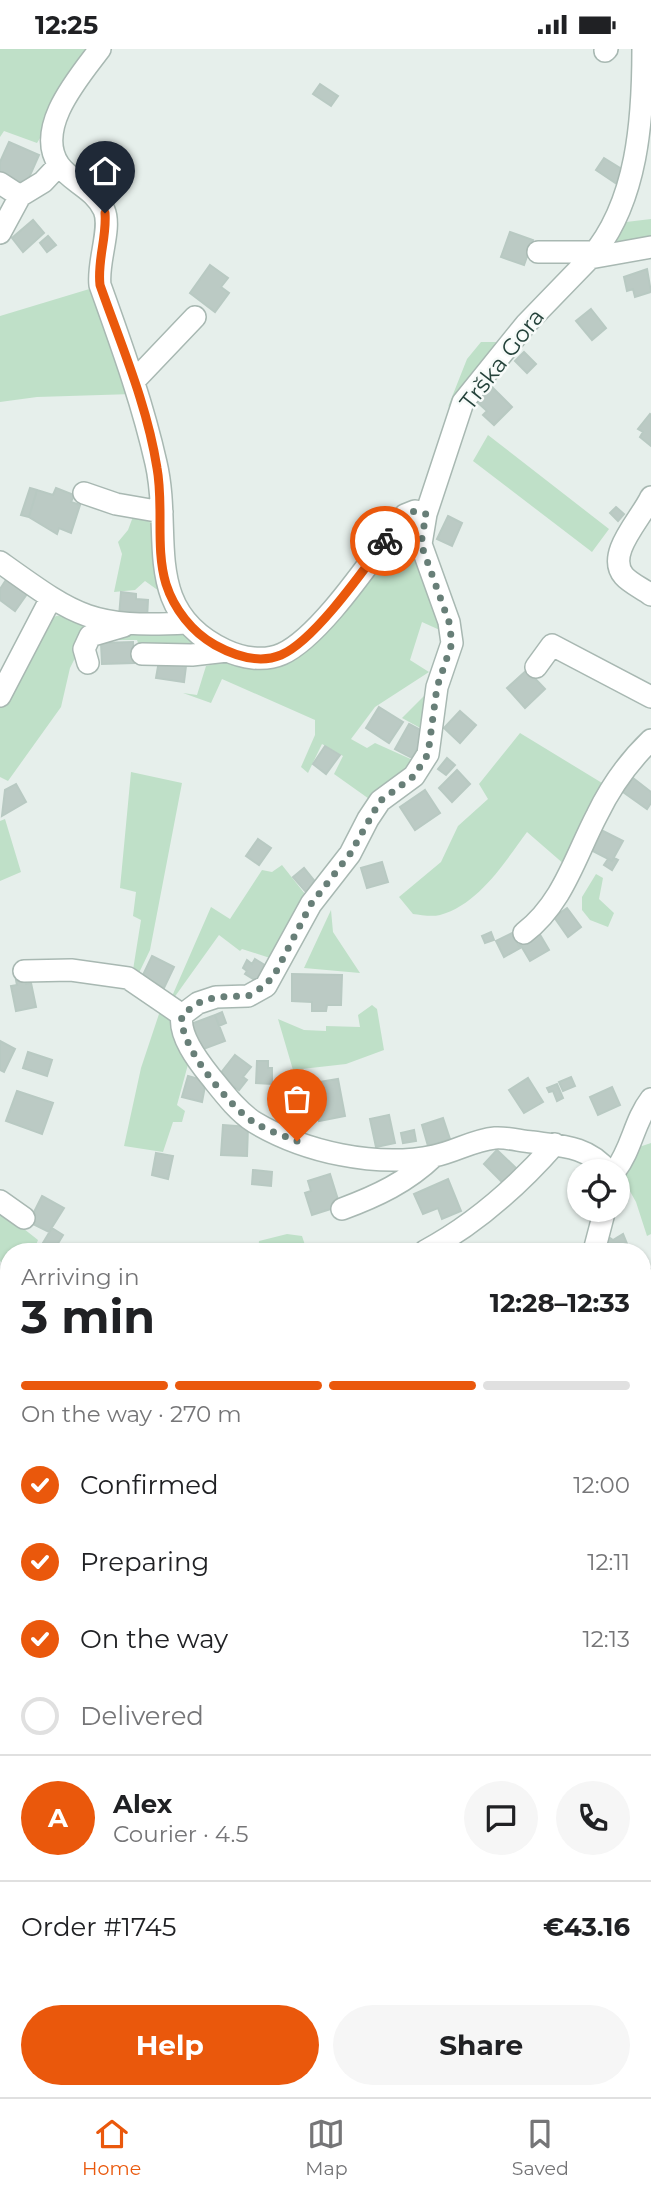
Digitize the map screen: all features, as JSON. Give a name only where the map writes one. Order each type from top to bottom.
[{"type":"street","points":[[100,49],[55,118],[52,143],[59,165],[93,193],[105,213],[106,227],[98,267],[100,285],[135,380],[157,467],[165,582],[187,623],[227,651],[247,658],[280,655],[300,643],[347,590],[405,515],[415,511],[426,514]]},
{"type":"street","name":"Trška Gora","points":[[182,1015],[198,1003],[216,997],[248,996],[266,985],[277,970],[311,904],[350,854],[380,801],[414,776],[428,754],[437,687],[452,643],[449,622],[421,544],[426,514],[463,402],[526,324],[593,255],[618,215],[639,123],[642,49]]},
{"type":"street","points":[[0,233],[20,196],[43,182],[59,165]]},
{"type":"street","points":[[0,183],[20,196]]},
{"type":"street","points":[[538,252],[593,255],[651,247]]},
{"type":"street","points":[[135,380],[195,317]]},
{"type":"street","points":[[84,493],[116,503],[162,512]]},
{"type":"street","points":[[651,497],[630,536],[618,550],[617,562],[624,575],[651,595]]},
{"type":"street","points":[[0,562],[50,600],[85,617],[124,626]]},
{"type":"street","points":[[0,697],[50,600]]},
{"type":"street","points":[[88,663],[84,649],[90,636],[124,626],[187,623]]},
{"type":"street","points":[[536,667],[552,645],[651,697]]},
{"type":"street","points":[[142,655],[192,655],[227,651]]},
{"type":"street","points":[[524,933],[544,918],[557,901],[618,778],[651,740]]},
{"type":"street","points":[[24,971],[82,971],[128,978],[182,1015],[181,1023],[200,1063],[226,1096],[252,1121],[315,1148],[363,1157],[434,1156],[497,1137],[555,1144],[598,1159]]},
{"type":"street","points":[[622,1159],[632,1142],[638,1119],[651,1100]]},
{"type":"street","points":[[439,1243],[463,1229],[511,1192],[555,1144]]},
{"type":"street","points":[[342,1209],[389,1190],[416,1173],[434,1156]]},
{"type":"street","points":[[0,1201],[24,1217]]},
{"type":"street","points":[[596,1243],[602,1222]]},
{"type":"green space","points":[[0,49],[94,49],[37,143],[4,131],[0,137]]},
{"type":"green space","points":[[651,219],[651,239],[611,247],[626,222]]},
{"type":"green space","points":[[96,287],[133,394],[37,397],[0,402],[0,316]]},
{"type":"green space","points":[[481,342],[502,342],[448,407],[467,359]]},
{"type":"green space","points":[[488,435],[609,529],[592,552],[473,461]]},
{"type":"green space","points":[[134,514],[152,515],[159,591],[145,581],[135,590],[114,592],[122,554],[118,542],[128,530]]},
{"type":"green space","points":[[410,525],[414,556],[442,631],[422,622],[410,660],[429,672],[375,707],[351,739],[367,748],[375,743],[415,761],[397,781],[372,801],[334,774],[343,756],[322,744],[308,773],[301,767],[315,735],[315,720],[222,679],[211,703],[183,693],[197,695],[206,666],[228,661],[276,663]]},
{"type":"green space","points":[[65,615],[92,624],[70,668],[61,707],[8,781],[0,777],[0,708],[47,623],[56,616]]},
{"type":"green space","points":[[126,629],[191,632],[202,641],[195,651],[140,648],[137,640],[111,640]]},
{"type":"green space","points":[[430,690],[424,730],[402,718]]},
{"type":"green space","points":[[520,733],[607,786],[565,865],[527,832],[490,881],[467,902],[440,915],[413,914],[399,897],[441,862],[458,826],[488,799],[479,784]]},
{"type":"green space","points":[[131,772],[182,783],[150,950],[137,977],[132,976],[141,920],[133,916],[136,892],[120,888]]},
{"type":"green space","points":[[5,819],[21,872],[0,881],[0,821]]},
{"type":"green space","points":[[282,865],[305,894],[273,959],[242,949],[240,951],[219,935],[171,1002],[165,994],[173,994],[211,907],[230,919],[262,870],[272,872]]},
{"type":"green space","points":[[596,874],[603,878],[599,899],[614,913],[608,927],[590,920],[582,910],[582,897]]},
{"type":"green space","points":[[331,910],[333,932],[360,973],[304,968]]},
{"type":"green space","points":[[372,1005],[377,1009],[384,1050],[346,1064],[293,1070],[278,1019],[304,1030],[326,1031],[326,1026],[360,1027],[358,1015]]},
{"type":"green space","points":[[161,1008],[169,1011],[190,1057],[177,1105],[185,1111],[182,1122],[173,1122],[163,1152],[124,1146],[141,1068]]},
{"type":"green space","points":[[651,1143],[651,1234],[647,1236],[630,1191],[629,1159],[633,1149]]},
{"type":"green space","points":[[0,1210],[38,1240],[37,1243],[0,1243]]},
{"type":"green space","points":[[287,1234],[302,1236],[304,1243],[259,1243]]},
{"type":"building","points":[[320,84],[338,96],[331,106],[313,94]]},
{"type":"building","points":[[9,142],[39,155],[24,189],[0,178],[0,162]]},
{"type":"building","points":[[604,158],[625,171],[617,184],[596,170]]},
{"type":"building","points":[[33,220],[44,233],[23,252],[12,238]]},
{"type":"building","points":[[510,232],[533,240],[524,265],[501,257]]},
{"type":"building","points":[[48,236],[56,245],[47,252],[40,243]]},
{"type":"building","points":[[210,265],[228,278],[221,287],[229,293],[215,312],[190,293]]},
{"type":"building","points":[[647,269],[651,292],[635,297],[633,289],[627,291],[624,277]]},
{"type":"building","points":[[591,309],[606,328],[592,340],[576,321]]},
{"type":"building","points":[[524,352],[536,364],[527,373],[515,361]]},
{"type":"building","points":[[491,386],[512,407],[494,425],[483,415],[487,411],[476,401]]},
{"type":"building","points":[[650,414],[651,446],[640,437],[643,432],[638,429]]},
{"type":"building","points":[[30,488],[37,490],[29,517],[21,515]]},
{"type":"building","points":[[56,488],[74,495],[71,502],[80,505],[71,533],[59,528],[57,534],[29,517],[37,490],[53,495]]},
{"type":"building","points":[[616,507],[624,514],[618,521],[610,513]]},
{"type":"building","points":[[448,516],[462,523],[452,546],[437,539]]},
{"type":"building","points":[[6,580],[27,594],[15,611],[0,600],[0,589]]},
{"type":"building","points":[[121,592],[136,594],[136,599],[148,600],[147,619],[119,617]]},
{"type":"building","points":[[133,642],[134,663],[102,664],[101,643]]},
{"type":"building","points":[[159,661],[186,666],[184,682],[156,678]]},
{"type":"building","points":[[527,670],[545,689],[525,708],[507,688]]},
{"type":"building","points":[[379,707],[403,722],[389,743],[366,728]]},
{"type":"building","points":[[460,711],[476,725],[460,743],[444,728]]},
{"type":"building","points":[[409,724],[426,733],[412,758],[395,749]]},
{"type":"building","points":[[325,746],[340,755],[326,774],[313,764]]},
{"type":"building","points":[[447,758],[455,765],[446,775],[438,769]]},
{"type":"building","points":[[457,770],[470,784],[452,802],[439,788]]},
{"type":"building","points":[[633,778],[651,792],[651,803],[647,809],[623,792]]},
{"type":"building","points":[[16,784],[26,802],[2,816],[5,790]]},
{"type":"building","points":[[425,790],[440,813],[415,830],[400,807]]},
{"type":"building","points":[[599,829],[623,841],[612,861],[589,849]]},
{"type":"building","points":[[258,839],[271,848],[259,865],[246,856]]},
{"type":"building","points":[[614,858],[618,860],[612,870],[604,865],[608,859],[612,861]]},
{"type":"building","points":[[382,862],[388,882],[367,888],[361,868]]},
{"type":"building","points":[[304,868],[317,884],[306,892],[293,877]]},
{"type":"building","points":[[567,908],[581,927],[568,937],[554,917]]},
{"type":"building","points":[[491,932],[494,940],[485,943],[482,936]]},
{"type":"building","points":[[512,933],[520,948],[504,957],[496,941]]},
{"type":"building","points":[[539,933],[549,950],[530,961],[520,944]]},
{"type":"building","points":[[152,956],[174,967],[164,988],[142,977]]},
{"type":"building","points":[[255,959],[268,967],[258,982],[245,974],[247,971],[243,968],[247,960],[252,964]]},
{"type":"building","points":[[292,974],[342,975],[341,1005],[327,1005],[326,1011],[312,1011],[312,1002],[292,1001]]},
{"type":"building","points":[[25,978],[26,984],[31,983],[36,1007],[16,1011],[11,986],[17,985],[16,980]]},
{"type":"building","points":[[222,1012],[226,1023],[219,1026],[215,1015]]},
{"type":"building","points":[[215,1015],[225,1041],[198,1051],[188,1025]]},
{"type":"building","points":[[0,1041],[15,1049],[4,1072],[0,1070]]},
{"type":"building","points":[[28,1052],[52,1060],[47,1076],[23,1068]]},
{"type":"building","points":[[235,1055],[251,1067],[243,1077],[247,1080],[239,1090],[235,1087],[232,1091],[216,1079]]},
{"type":"building","points":[[257,1061],[268,1061],[268,1068],[272,1068],[272,1084],[256,1083]]},
{"type":"building","points":[[188,1076],[206,1081],[202,1102],[182,1097]]},
{"type":"building","points":[[571,1077],[575,1086],[563,1091],[559,1082]]},
{"type":"building","points":[[528,1078],[543,1102],[524,1113],[509,1090]]},
{"type":"building","points":[[338,1079],[345,1116],[319,1121],[313,1083]]},
{"type":"building","points":[[557,1084],[563,1098],[557,1101],[553,1091],[549,1092],[547,1088]]},
{"type":"building","points":[[612,1087],[620,1105],[598,1115],[590,1097]]},
{"type":"building","points":[[17,1091],[53,1103],[42,1134],[6,1121]]},
{"type":"building","points":[[279,1104],[297,1105],[296,1125],[278,1124]]},
{"type":"building","points":[[389,1115],[395,1143],[376,1147],[370,1119]]},
{"type":"building","points":[[443,1118],[450,1139],[428,1146],[422,1125]]},
{"type":"building","points":[[223,1125],[248,1127],[247,1156],[221,1155]]},
{"type":"building","points":[[414,1130],[416,1141],[403,1143],[401,1133]]},
{"type":"building","points":[[497,1150],[518,1170],[504,1184],[484,1164]]},
{"type":"building","points":[[156,1153],[173,1156],[168,1179],[152,1175]]},
{"type":"building","points":[[253,1170],[272,1172],[271,1186],[252,1184]]},
{"type":"building","points":[[330,1174],[340,1206],[312,1215],[305,1193],[311,1191],[308,1181]]},
{"type":"building","points":[[448,1179],[461,1211],[442,1219],[438,1208],[423,1214],[414,1194]]},
{"type":"building","points":[[42,1196],[64,1208],[49,1232],[29,1222]]},
{"type":"building","points":[[52,1228],[63,1235],[58,1243],[43,1243]]},
{"type":"building","points":[[623,1234],[627,1243],[603,1243],[607,1236],[613,1240]]},
{"type":"way so far","points":[[297,1141],[252,1121],[226,1096],[200,1063],[187,1040],[181,1023],[182,1015],[198,1003],[216,997],[248,996],[266,985],[277,970],[311,904],[350,854],[380,801],[414,776],[428,754],[437,687],[452,643],[449,622],[421,544],[426,514],[415,511],[405,515],[385,541]]},
{"type":"route","points":[[105,213],[104,243],[98,267],[100,285],[139,391],[157,467],[165,582],[173,602],[187,623],[211,643],[239,656],[261,658],[280,655],[300,643],[347,590],[385,541]]}]
